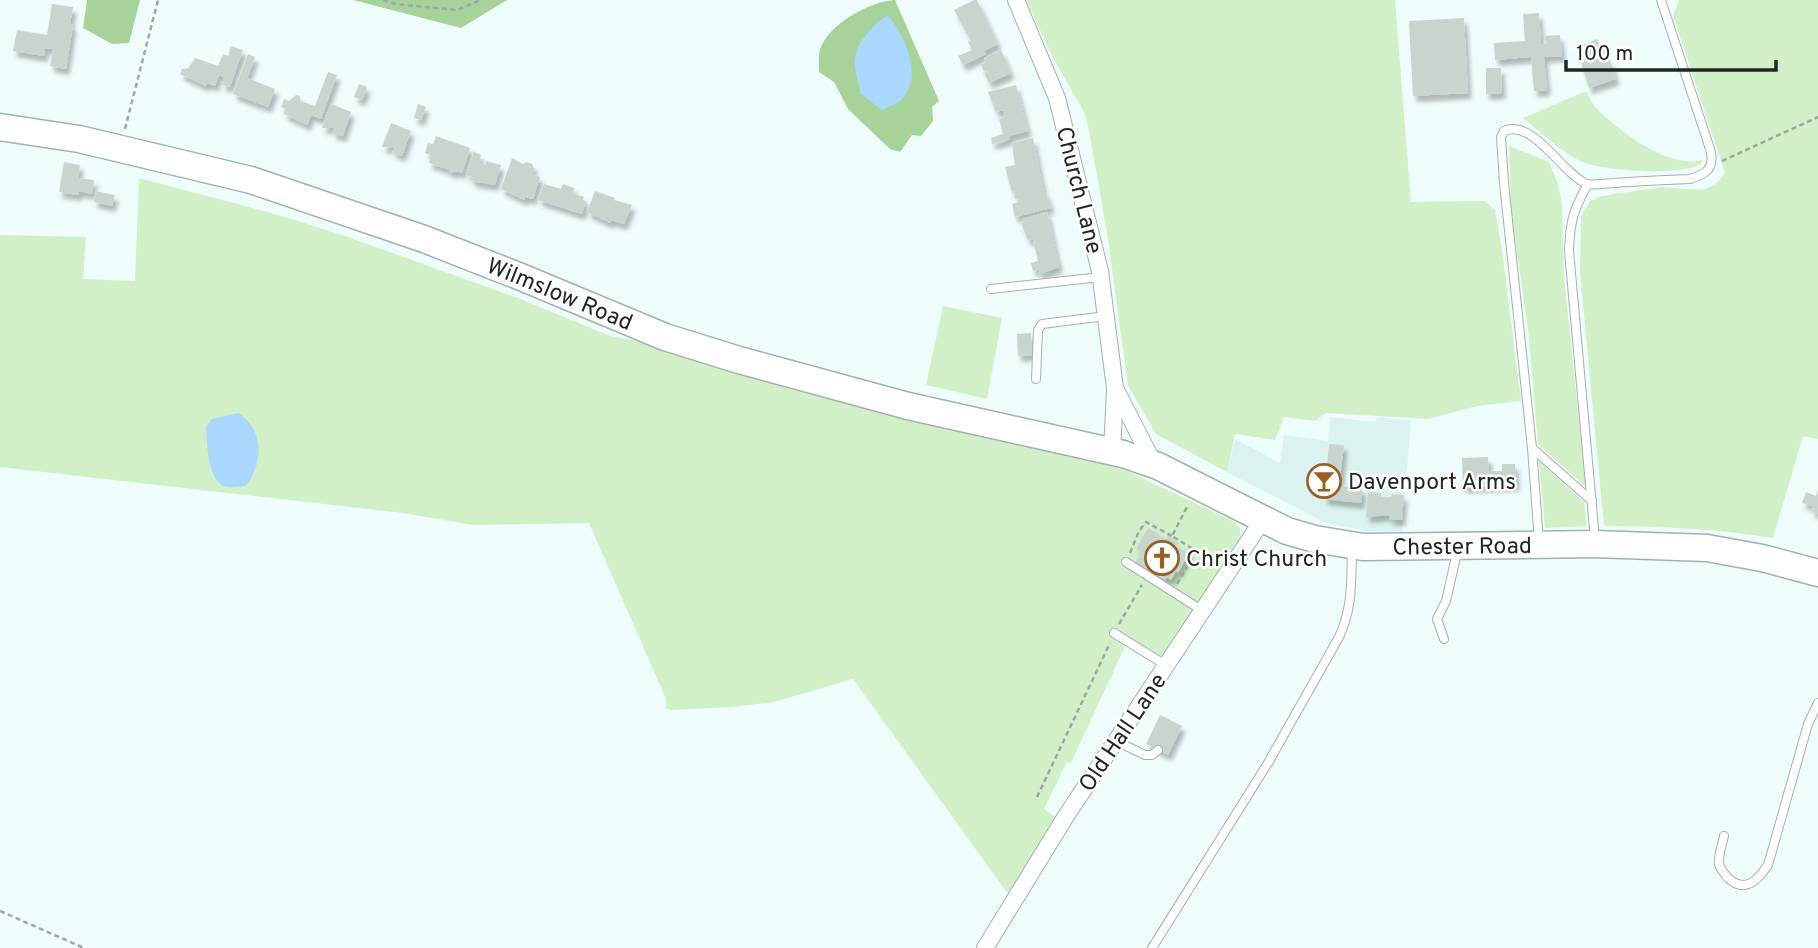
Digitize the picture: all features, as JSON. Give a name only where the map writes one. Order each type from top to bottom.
[{"type":"main road","name":"Wilmslow Road","points":[[0,127],[79,139],[251,180],[391,228],[521,277],[665,337],[908,406],[1118,453]]},
{"type":"main road","name":"Chester Road","points":[[1118,453],[1154,464],[1287,531],[1315,539],[1352,545],[1595,544],[1706,548],[1762,558],[1818,573]]},
{"type":"street","name":"Church Lane","points":[[1016,0],[1057,98],[1101,277],[1115,388],[1118,453]]},
{"type":"street","name":"Church Lane","points":[[1115,388],[1154,464]]},
{"type":"street","name":"Old Hall Lane","points":[[985,948],[1010,904],[1116,740],[1204,611],[1258,527],[1261,518]]},
{"type":"lane","points":[[1539,544],[1501,137],[1504,131],[1511,128],[1531,137],[1588,184],[1689,179],[1705,174],[1713,161],[1711,152],[1661,0]]},
{"type":"lane","points":[[1588,184],[1574,208],[1570,222],[1569,251],[1595,544]]},
{"type":"lane","points":[[991,289],[1101,277]]},
{"type":"lane","points":[[1037,379],[1038,330],[1042,324],[1106,316]]},
{"type":"lane","points":[[1532,447],[1592,501]]},
{"type":"lane","points":[[1152,948],[1268,762],[1339,637],[1347,620],[1351,601],[1352,545]]},
{"type":"lane","points":[[1444,639],[1437,619],[1447,601],[1459,545]]},
{"type":"lane","points":[[1126,562],[1204,611]]},
{"type":"lane","points":[[1114,633],[1167,666]]},
{"type":"lane","points":[[1724,836],[1719,862],[1722,870],[1735,884],[1745,886],[1755,882],[1768,865],[1808,724],[1818,703]]},
{"type":"lane","points":[[1116,740],[1145,755],[1152,755],[1158,750]]},
{"type":"path","points":[[120,148],[158,0]]},
{"type":"path","points":[[383,0],[396,4],[457,10],[481,0]]},
{"type":"path","points":[[1710,168],[1818,117]]},
{"type":"path","points":[[1171,537],[1198,486]]},
{"type":"path","points":[[1126,562],[1146,522],[1196,551],[1172,591]]},
{"type":"path","points":[[1037,797],[1114,633],[1147,576]]},
{"type":"path","points":[[0,911],[83,948]]},
{"type":"shaded area","name":"Davenport Arms","points":[[1330,417],[1376,422],[1377,417],[1411,420],[1402,532],[1367,531],[1326,523],[1227,472],[1235,439],[1280,463],[1284,435],[1328,441]]},
{"type":"green space","points":[[87,0],[140,0],[129,43],[112,44],[83,28]]},
{"type":"green space","points":[[353,0],[507,0],[461,28]]},
{"type":"green space","points":[[895,0],[939,101],[932,107],[933,121],[921,136],[912,135],[900,152],[890,149],[848,109],[834,82],[819,72],[820,50],[824,41],[840,23],[862,10]]},
{"type":"green space","points":[[1026,0],[1395,0],[1411,202],[1485,201],[1495,210],[1521,401],[1477,406],[1428,419],[1326,413],[1315,421],[1284,417],[1275,440],[1235,434],[1227,472],[1156,434],[1128,386],[1107,232],[1085,114],[1052,56]]},
{"type":"green space","points":[[1679,0],[1818,0],[1818,439],[1803,436],[1773,538],[1689,529],[1604,526],[1580,273],[1581,217],[1590,201],[1602,196],[1661,187],[1702,190],[1715,185],[1725,173],[1673,16]]},
{"type":"green space","points":[[1586,91],[1600,112],[1634,139],[1675,159],[1702,160],[1702,163],[1678,170],[1661,171],[1623,170],[1590,165],[1565,152],[1523,118]]},
{"type":"green space","points":[[1509,146],[1549,162],[1558,184],[1562,205],[1564,277],[1586,487],[1538,444],[1528,329],[1511,212]]},
{"type":"green space","points":[[139,178],[282,216],[345,236],[518,298],[610,336],[650,343],[897,411],[1103,463],[1127,471],[1233,521],[1240,528],[1241,541],[1164,658],[1129,638],[1071,763],[1067,762],[1044,809],[1055,817],[1008,894],[853,679],[774,702],[732,707],[666,708],[666,699],[589,523],[473,525],[403,513],[0,467],[0,235],[86,237],[83,279],[135,281]],"holes":[[[1148,529],[1166,539],[1168,536],[1172,543],[1189,553],[1178,572],[1176,571],[1171,579],[1167,577],[1165,580],[1136,563],[1142,553],[1136,549]]]},
{"type":"green space","points":[[943,306],[1002,318],[987,399],[926,385]]},
{"type":"green space","points":[[1539,461],[1584,502],[1587,526],[1545,528]]},
{"type":"water","points":[[888,16],[906,45],[912,68],[908,90],[902,99],[882,110],[861,94],[855,62],[861,41],[876,24]]},
{"type":"water","points":[[238,413],[253,428],[257,437],[258,457],[252,477],[246,486],[228,487],[216,479],[212,471],[206,426],[212,419]]},
{"type":"building","points":[[977,0],[998,44],[984,51],[986,54],[963,65],[958,56],[972,50],[968,42],[971,41],[954,10]]},
{"type":"building","points":[[52,4],[73,7],[66,69],[50,66],[53,49],[45,48],[44,56],[13,51],[17,30],[47,35]]},
{"type":"building","points":[[1539,13],[1541,44],[1546,44],[1545,36],[1560,35],[1562,56],[1544,57],[1547,90],[1534,91],[1531,57],[1495,60],[1494,43],[1525,41],[1523,14]]},
{"type":"building","points":[[1464,18],[1468,93],[1413,96],[1409,21]]},
{"type":"building","points":[[1597,39],[1607,62],[1610,60],[1616,79],[1589,88],[1578,53],[1586,50],[1584,44]]},
{"type":"building","points":[[231,46],[243,50],[230,87],[222,85],[224,77],[219,75],[215,86],[207,83],[206,86],[180,74],[195,58],[218,66],[223,54],[228,56]]},
{"type":"building","points":[[1001,50],[1011,73],[989,83],[985,74],[990,70],[984,72],[981,65],[986,62],[984,58]]},
{"type":"building","points":[[248,54],[255,57],[247,78],[275,89],[268,107],[233,94]]},
{"type":"building","points":[[1486,68],[1501,68],[1502,93],[1486,94]]},
{"type":"building","points":[[328,72],[337,75],[321,119],[311,115],[307,125],[284,114],[286,109],[281,107],[284,99],[289,101],[296,95],[300,96],[300,101],[315,106]]},
{"type":"building","points":[[359,84],[367,87],[362,100],[354,97]]},
{"type":"building","points":[[1016,85],[1028,131],[992,144],[991,138],[1003,134],[999,119],[1005,117],[1003,110],[996,112],[988,92]]},
{"type":"building","points":[[331,104],[351,112],[343,136],[332,133],[334,128],[322,128]]},
{"type":"building","points":[[418,104],[426,107],[421,120],[414,118]]},
{"type":"building","points":[[391,123],[411,131],[402,156],[392,152],[394,148],[382,147]]},
{"type":"building","points":[[436,136],[470,148],[462,173],[449,172],[429,163],[431,155],[425,153],[428,143],[433,144]]},
{"type":"building","points":[[1033,138],[1044,193],[1046,192],[1051,208],[1015,217],[1012,204],[1023,201],[1015,199],[1015,191],[1012,192],[1005,167],[1015,165],[1012,143]]},
{"type":"building","points":[[474,152],[481,155],[479,163],[485,165],[486,161],[501,165],[495,185],[471,181],[473,177],[466,175]]},
{"type":"building","points":[[512,158],[523,164],[532,164],[532,174],[540,177],[533,199],[525,197],[524,200],[501,189]]},
{"type":"building","points":[[64,162],[80,165],[78,178],[94,180],[92,194],[79,191],[78,195],[59,192]]},
{"type":"building","points":[[544,184],[561,189],[563,184],[574,188],[573,194],[584,197],[583,200],[586,201],[582,214],[538,200]]},
{"type":"building","points":[[96,191],[115,195],[112,206],[94,202]]},
{"type":"building","points":[[595,191],[632,205],[624,224],[611,220],[610,223],[587,212]]},
{"type":"building","points":[[1047,212],[1059,267],[1040,274],[1039,269],[1033,271],[1031,263],[1038,261],[1033,239],[1028,240],[1021,223],[1022,219]]},
{"type":"building","points":[[1031,333],[1032,355],[1018,356],[1017,334]]},
{"type":"building","points":[[1329,444],[1344,445],[1339,486],[1362,489],[1361,503],[1324,499]]},
{"type":"building","points":[[1488,457],[1489,471],[1502,471],[1502,464],[1515,464],[1516,485],[1463,487],[1462,458]]},
{"type":"building","points":[[1818,490],[1818,514],[1811,511],[1813,506],[1802,503],[1806,492],[1816,496]]},
{"type":"building","points":[[1368,492],[1381,493],[1381,497],[1404,495],[1402,520],[1389,519],[1390,515],[1366,517]]},
{"type":"building","name":"Christ Church","points":[[1148,528],[1166,539],[1168,535],[1174,539],[1172,543],[1189,553],[1171,580],[1167,577],[1165,580],[1135,563],[1142,553],[1136,549]]},
{"type":"building","points":[[1160,715],[1182,726],[1168,755],[1146,744]]},
{"type":"place","name":"Davenport Arms","points":[[1324,481]]},
{"type":"place","name":"Christ Church","points":[[1162,558]]}]
